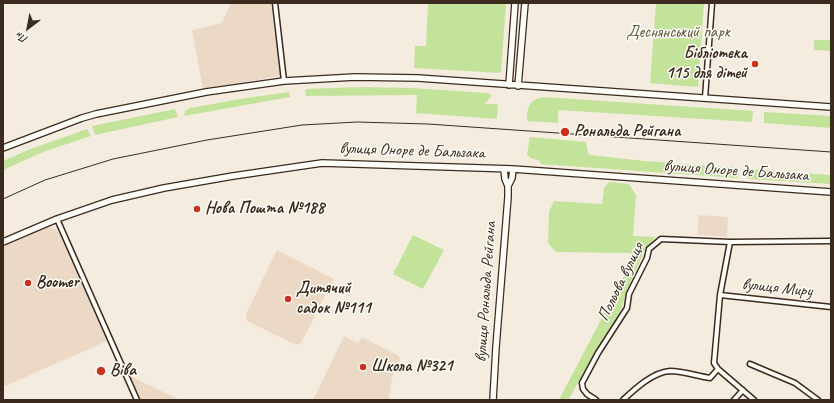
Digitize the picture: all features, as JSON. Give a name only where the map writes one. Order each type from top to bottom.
[{"type":"street","points":[[275,3],[284,81]]},
{"type":"street","points":[[509,85],[516,3]]},
{"type":"street","points":[[518,86],[525,3]]},
{"type":"street","points":[[706,98],[712,3]]},
{"type":"street","points":[[3,148],[96,114],[206,92],[284,81],[355,77],[418,78],[831,108]]},
{"type":"street","name":"вулиця Оноре де Бальзака","points":[[3,242],[57,219],[112,200],[164,188],[252,172],[322,163],[513,169],[831,192]]},
{"type":"street","name":"вулиця Рональда Рейгана","points":[[504,169],[505,179],[508,186]]},
{"type":"street","name":"вулиця Рональда Рейгана","points":[[493,400],[508,186],[512,178],[513,169]]},
{"type":"street","points":[[57,219],[137,400]]},
{"type":"street","name":"Польова вулиця","points":[[596,400],[587,394],[583,389],[582,383],[598,353],[627,308],[629,294],[647,258],[649,249],[661,239],[730,242],[831,241]]},
{"type":"street","points":[[730,242],[720,295],[714,363],[718,369],[754,400]]},
{"type":"street","name":"вулиця Миру","points":[[720,295],[831,307]]},
{"type":"street","points":[[750,364],[795,383],[818,400]]},
{"type":"street","points":[[623,400],[645,381],[665,372],[672,371],[710,378],[718,369]]},
{"type":"street","points":[[734,400],[743,390]]},
{"type":"shaded area","points":[[231,3],[271,3],[280,76],[203,89],[192,30],[222,23]]},
{"type":"shaded area","points":[[699,215],[728,217],[727,237],[697,235]]},
{"type":"shaded area","points":[[48,227],[55,229],[60,235],[107,341],[3,387],[3,247]]},
{"type":"shaded area","name":"Дитячий садок №111","points":[[277,250],[334,279],[301,343],[296,345],[247,321],[246,314]]},
{"type":"shaded area","name":"Школа №321","points":[[344,336],[358,343],[362,337],[399,356],[400,361],[392,378],[389,400],[313,400]]},
{"type":"shaded area","points":[[130,376],[180,400],[141,400]]},
{"type":"green space","points":[[428,3],[506,3],[501,73],[414,68],[415,46],[426,46]]},
{"type":"green space","name":"Деснянський парк","points":[[656,3],[704,3],[698,87],[650,83]]},
{"type":"green space","points":[[814,40],[831,40],[831,51],[814,50]]},
{"type":"green space","points":[[360,87],[411,88],[487,93],[492,95],[485,104],[498,104],[497,119],[416,113],[417,95],[306,96],[305,91],[307,89]]},
{"type":"green space","points":[[289,92],[290,97],[184,116],[185,111],[190,108]]},
{"type":"green space","points":[[544,97],[753,111],[752,122],[558,110],[558,123],[527,121],[528,108],[532,102]]},
{"type":"green space","points":[[175,109],[178,117],[95,135],[92,126]]},
{"type":"green space","points":[[764,112],[831,116],[831,128],[764,123]]},
{"type":"green space","points":[[87,129],[91,136],[43,152],[3,170],[3,161],[28,150]]},
{"type":"green space","points":[[530,137],[586,142],[588,153],[590,155],[644,161],[739,168],[739,174],[737,178],[540,164],[540,161],[530,158],[527,154]]},
{"type":"green space","points":[[747,169],[831,175],[831,184],[749,179],[747,178]]},
{"type":"green space","points":[[609,182],[629,184],[636,195],[633,236],[656,237],[646,247],[626,293],[620,312],[568,400],[559,400],[627,270],[631,253],[556,252],[548,243],[549,212],[554,201],[602,204],[604,188]]},
{"type":"green space","points":[[413,235],[444,250],[423,289],[393,274]]},
{"type":"tram line","points":[[3,199],[45,180],[113,159],[207,140],[302,125],[357,122],[428,124],[831,152]]},
{"type":"place","name":"Бібліотека 115 для дітей","points":[[755,64]]},
{"type":"place","name":"Рональда Рейгана","points":[[565,132]]},
{"type":"place","name":"Нова Пошта №188","points":[[197,209]]},
{"type":"place","name":"Boomer","points":[[28,283]]},
{"type":"place","name":"Дитячий садок №111","points":[[288,299]]},
{"type":"place","name":"Школа №321","points":[[363,367]]},
{"type":"place","name":"Віва","points":[[101,371]]}]
